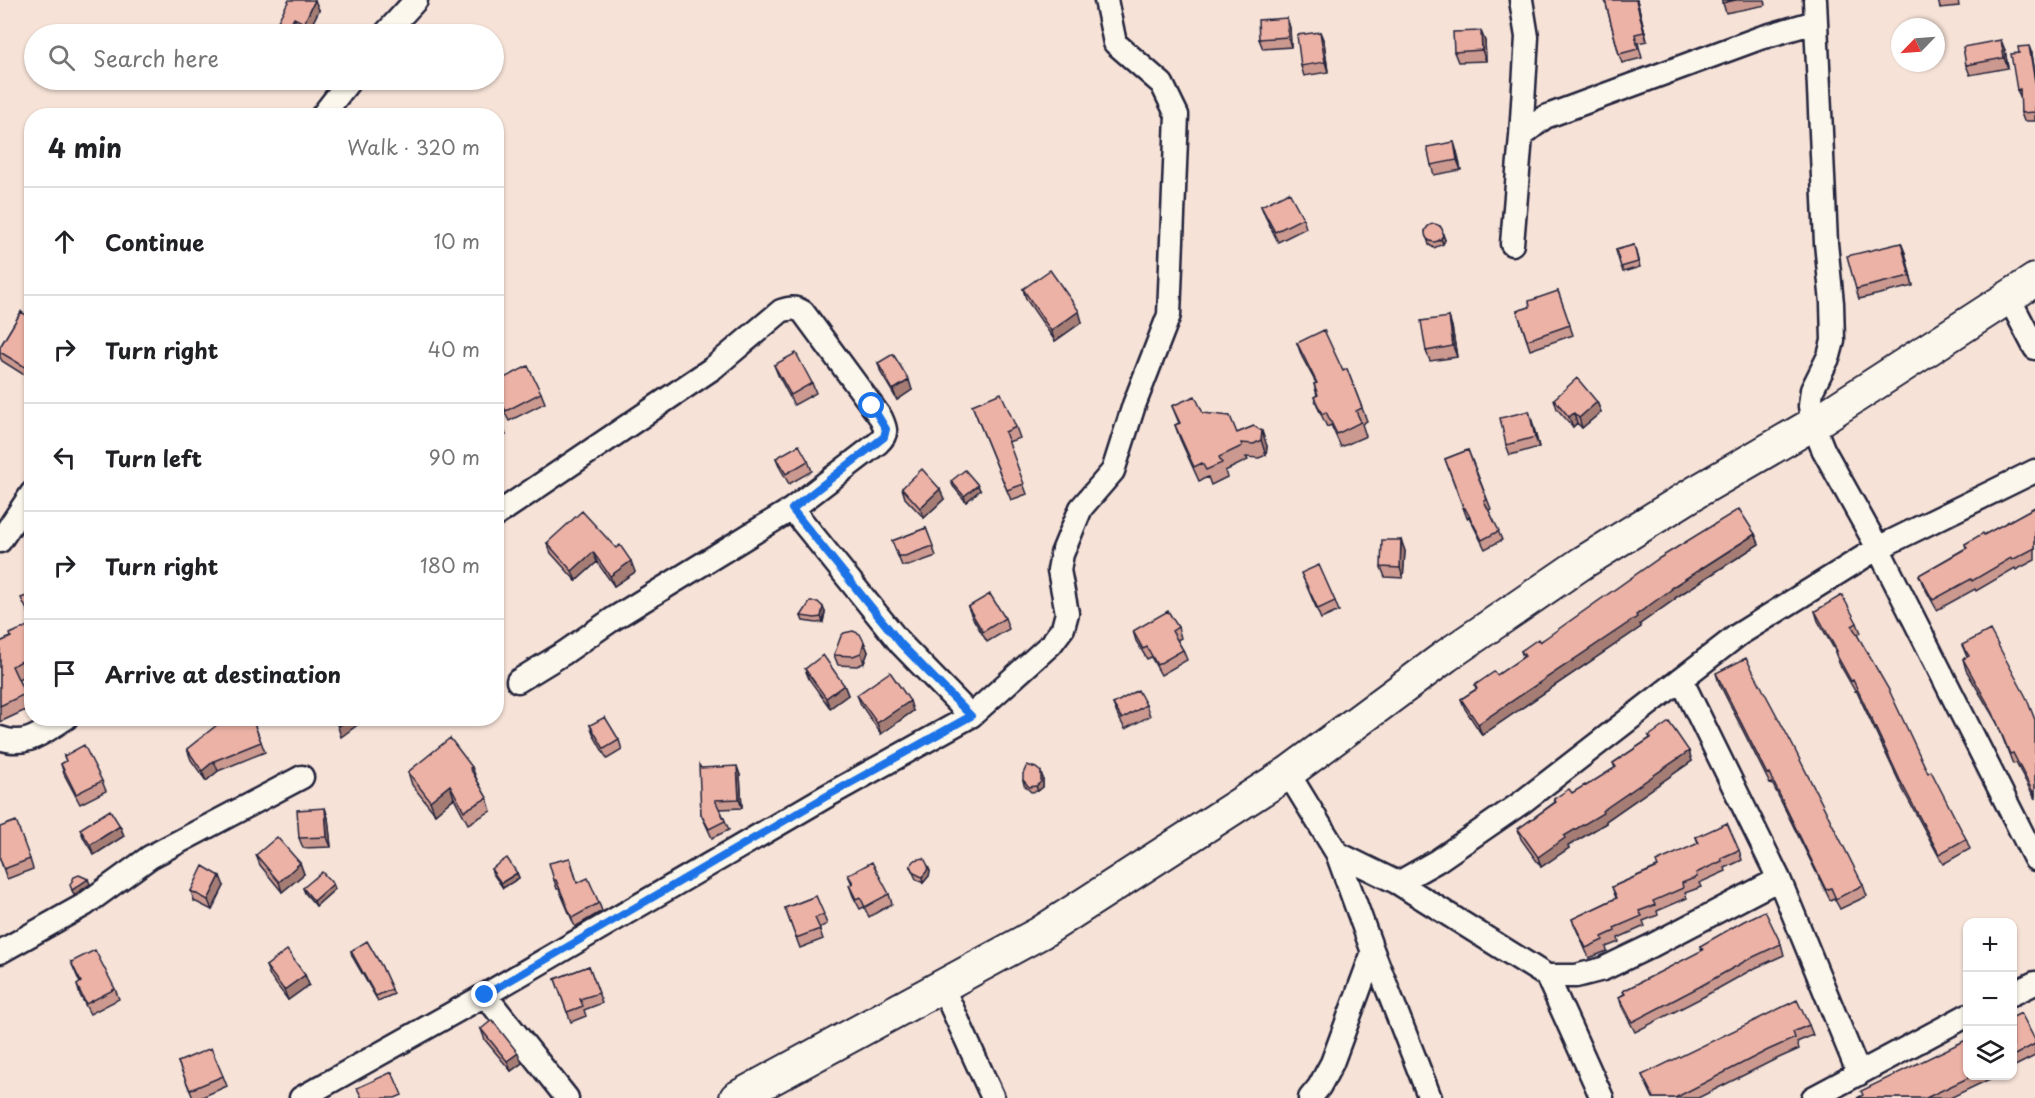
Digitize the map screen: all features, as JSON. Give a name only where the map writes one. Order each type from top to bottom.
[{"type":"street","points":[[394,24],[417,0]]},
{"type":"street","points":[[301,1098],[485,995],[825,797],[971,716],[1051,644],[1063,628],[1067,613],[1059,570],[1062,554],[1081,508],[1113,471],[1134,405],[1169,315],[1177,115],[1162,84],[1115,43],[1106,0]]},
{"type":"street","points":[[1512,244],[1527,37],[1521,0]]},
{"type":"street","points":[[1521,136],[1545,117],[1760,38],[1815,11],[1833,341],[1829,356],[1812,390],[1810,406],[1813,424],[1822,449],[1878,549],[2035,859]]},
{"type":"street","points":[[328,108],[342,90]]},
{"type":"street","points":[[736,1098],[1040,933],[1288,773],[1446,656],[1582,563],[1696,492],[1813,424],[2035,280]]},
{"type":"street","points":[[2009,298],[2035,348]]},
{"type":"street","points":[[504,510],[713,368],[781,311],[788,309],[797,308],[803,312],[881,418],[886,429],[884,437],[878,443],[792,509],[634,606],[518,681]]},
{"type":"street","points":[[1398,883],[1437,861],[1521,803],[1738,635],[1878,549],[2035,471]]},
{"type":"street","points":[[0,541],[24,505]]},
{"type":"street","points":[[792,509],[901,644],[971,716]]},
{"type":"street","points":[[1682,679],[1779,879],[1859,1074]]},
{"type":"street","points":[[0,738],[11,742],[25,742],[52,726]]},
{"type":"street","points":[[1288,773],[1337,853],[1430,1098]]},
{"type":"street","points":[[0,951],[84,905],[150,857],[302,777]]},
{"type":"street","points":[[1337,853],[1398,883],[1547,976],[1576,976],[1603,969],[1779,879]]},
{"type":"street","points":[[1310,1098],[1319,1087],[1332,1062],[1373,952]]},
{"type":"street","points":[[1547,976],[1602,1098]]},
{"type":"street","points":[[2017,992],[2035,983]]},
{"type":"street","points":[[942,986],[993,1098]]},
{"type":"street","points":[[485,995],[567,1098]]},
{"type":"street","points":[[1813,1098],[1963,1018]]},
{"type":"building","points":[[289,0],[315,0],[304,23],[294,18],[291,24],[278,21]]},
{"type":"building","points":[[1605,0],[1636,0],[1644,32],[1635,34],[1638,49],[1619,54]]},
{"type":"building","points":[[1287,18],[1288,37],[1259,39],[1258,20]]},
{"type":"building","points":[[1481,31],[1482,50],[1454,52],[1453,32]]},
{"type":"building","points":[[1320,32],[1325,62],[1301,66],[1297,35]]},
{"type":"building","points":[[2001,40],[2004,58],[1966,65],[1963,47]]},
{"type":"building","points":[[2029,46],[2035,82],[2035,112],[2021,113],[2020,89],[2017,90],[2011,54],[2019,53],[2018,47]]},
{"type":"building","points":[[1454,142],[1457,160],[1431,165],[1427,147]]},
{"type":"building","points":[[1289,192],[1303,218],[1275,232],[1261,206]]},
{"type":"building","points":[[1434,224],[1440,227],[1443,233],[1440,239],[1434,242],[1428,239],[1425,233],[1428,227]]},
{"type":"building","points":[[1901,243],[1910,276],[1856,289],[1847,256]]},
{"type":"building","points":[[1634,245],[1638,262],[1621,267],[1616,250]]},
{"type":"building","points":[[1050,270],[1079,311],[1051,331],[1023,289]]},
{"type":"building","points":[[1558,291],[1570,325],[1527,340],[1517,311],[1530,307],[1529,301]]},
{"type":"building","points":[[21,312],[24,314],[24,366],[0,352],[0,347]]},
{"type":"building","points":[[1449,317],[1453,346],[1426,351],[1421,321]]},
{"type":"building","points":[[1324,330],[1343,371],[1347,369],[1362,408],[1356,411],[1361,422],[1337,434],[1326,412],[1322,414],[1314,397],[1318,395],[1314,384],[1317,383],[1297,343]]},
{"type":"building","points":[[796,353],[812,383],[791,395],[774,365]]},
{"type":"building","points":[[893,354],[909,380],[893,390],[878,363]]},
{"type":"building","points":[[528,366],[541,393],[506,411],[504,378]]},
{"type":"building","points":[[1577,378],[1597,402],[1579,418],[1574,413],[1569,417],[1554,399]]},
{"type":"building","points":[[1001,393],[1016,427],[1005,432],[1024,484],[1007,490],[972,405]]},
{"type":"building","points":[[1195,396],[1203,413],[1230,416],[1237,433],[1254,426],[1262,431],[1261,440],[1254,444],[1241,443],[1242,446],[1219,457],[1222,463],[1206,470],[1202,463],[1194,467],[1175,425],[1180,423],[1172,406]]},
{"type":"building","points":[[1529,411],[1535,437],[1506,445],[1500,418]]},
{"type":"building","points":[[799,445],[808,461],[786,474],[776,458]]},
{"type":"building","points":[[1468,450],[1487,500],[1484,501],[1499,531],[1482,540],[1464,509],[1445,459]]},
{"type":"building","points":[[922,469],[940,489],[920,508],[902,488]]},
{"type":"building","points":[[965,470],[978,485],[964,496],[951,481]]},
{"type":"building","points":[[2035,507],[2035,548],[2012,560],[2011,558],[1933,600],[1919,575],[1967,548],[1965,544],[1983,533],[1984,535]]},
{"type":"building","points":[[1739,509],[1755,534],[1671,588],[1636,615],[1637,617],[1478,724],[1461,699],[1477,689],[1475,685],[1494,672],[1497,675],[1525,656],[1521,651],[1538,639],[1540,642],[1658,559]]},
{"type":"building","points":[[582,511],[616,548],[620,545],[631,561],[610,576],[593,552],[572,571],[547,543]]},
{"type":"building","points":[[926,528],[933,546],[905,556],[898,556],[892,541]]},
{"type":"building","points":[[1382,540],[1401,540],[1400,568],[1381,567]]},
{"type":"building","points":[[1319,565],[1335,601],[1318,609],[1301,573]]},
{"type":"building","points":[[990,594],[1005,618],[983,632],[968,607]]},
{"type":"building","points":[[1842,595],[1857,623],[1852,626],[1889,690],[1928,773],[1931,771],[1966,839],[1939,854],[1900,780],[1853,680],[1851,681],[1835,652],[1837,651],[1815,611]]},
{"type":"building","points":[[810,602],[818,602],[823,607],[821,617],[801,616]]},
{"type":"building","points":[[1168,611],[1178,627],[1172,631],[1183,650],[1157,665],[1147,647],[1143,649],[1133,631]]},
{"type":"building","points":[[24,628],[24,660],[12,666],[24,694],[0,706],[0,642],[11,637],[10,634]]},
{"type":"building","points":[[1990,630],[2026,697],[2035,720],[2035,796],[2013,753],[2010,754],[1993,713],[1963,659],[1969,656],[1962,645]]},
{"type":"building","points":[[853,631],[860,634],[864,642],[861,653],[853,656],[834,655],[841,636]]},
{"type":"building","points":[[823,655],[844,685],[826,698],[805,669]]},
{"type":"building","points":[[1746,658],[1863,885],[1836,899],[1831,888],[1826,890],[1769,773],[1767,774],[1716,673]]},
{"type":"building","points":[[890,672],[910,701],[877,723],[857,695]]},
{"type":"building","points":[[1138,690],[1146,705],[1122,719],[1113,704]]},
{"type":"building","points":[[605,717],[619,740],[604,749],[590,725]]},
{"type":"building","points":[[1669,722],[1689,751],[1602,811],[1603,813],[1564,836],[1565,838],[1538,857],[1518,829],[1556,802],[1554,799],[1569,789],[1572,793],[1616,767],[1613,763],[1651,738],[1649,736]]},
{"type":"building","points":[[216,726],[255,726],[261,742],[214,761],[202,771],[187,749]]},
{"type":"building","points":[[450,738],[472,767],[470,768],[487,798],[464,811],[450,785],[430,801],[408,772]]},
{"type":"building","points":[[84,745],[102,781],[76,794],[61,764],[66,761],[64,756]]},
{"type":"building","points":[[699,765],[701,768],[737,766],[739,799],[715,800],[725,821],[709,829],[701,814]]},
{"type":"building","points":[[1027,765],[1041,772],[1041,782],[1036,786],[1029,787],[1023,780]]},
{"type":"building","points":[[325,808],[327,837],[299,838],[297,810]]},
{"type":"building","points":[[110,810],[120,826],[90,845],[80,829]]},
{"type":"building","points":[[16,821],[30,859],[4,869],[0,859],[0,827]]},
{"type":"building","points":[[1727,823],[1739,850],[1696,873],[1697,877],[1682,883],[1683,888],[1653,901],[1655,905],[1639,911],[1642,916],[1614,928],[1615,931],[1602,937],[1603,940],[1586,948],[1572,919],[1617,898],[1612,887],[1658,867],[1656,862],[1699,843],[1696,837]]},
{"type":"building","points":[[277,837],[300,863],[279,882],[256,855]]},
{"type":"building","points":[[507,858],[517,873],[501,883],[491,869]]},
{"type":"building","points":[[570,858],[577,883],[588,878],[599,903],[572,918],[556,880],[554,880],[549,863]]},
{"type":"building","points":[[924,858],[928,866],[922,877],[914,873],[910,866],[915,860]]},
{"type":"building","points":[[872,862],[889,894],[865,907],[860,897],[856,899],[849,885],[853,883],[848,875]]},
{"type":"building","points":[[203,866],[220,876],[208,900],[191,891]]},
{"type":"building","points":[[322,872],[333,884],[314,901],[303,888]]},
{"type":"building","points":[[79,875],[88,879],[72,890],[70,885],[74,877]]},
{"type":"building","points":[[816,896],[824,914],[815,918],[820,929],[796,938],[785,908]]},
{"type":"building","points":[[1765,911],[1781,944],[1632,1022],[1619,997],[1625,994],[1623,991],[1703,950],[1700,946]]},
{"type":"building","points":[[367,941],[392,989],[376,996],[351,951]]},
{"type":"building","points":[[95,950],[115,989],[86,1004],[77,985],[81,982],[71,962]]},
{"type":"building","points":[[287,950],[305,975],[284,990],[266,966]]},
{"type":"building","points":[[589,966],[599,993],[580,999],[583,1006],[567,1012],[555,979]]},
{"type":"building","points":[[1797,1000],[1809,1025],[1793,1032],[1795,1038],[1675,1098],[1654,1098],[1642,1075]]},
{"type":"building","points":[[2021,1013],[2035,1044],[2017,1054],[2017,1026],[2017,1015]]},
{"type":"building","points":[[492,1020],[518,1053],[507,1061],[481,1029]]},
{"type":"building","points":[[1963,1041],[1964,1080],[1926,1098],[1857,1098],[1863,1095],[1861,1091]]},
{"type":"building","points":[[211,1048],[223,1076],[190,1090],[178,1062]]},
{"type":"building","points":[[392,1072],[402,1095],[395,1098],[362,1098],[357,1088]]},
{"type":"route","points":[[485,995],[825,797],[971,716],[901,644],[792,509],[884,437],[886,429],[872,406]]}]
